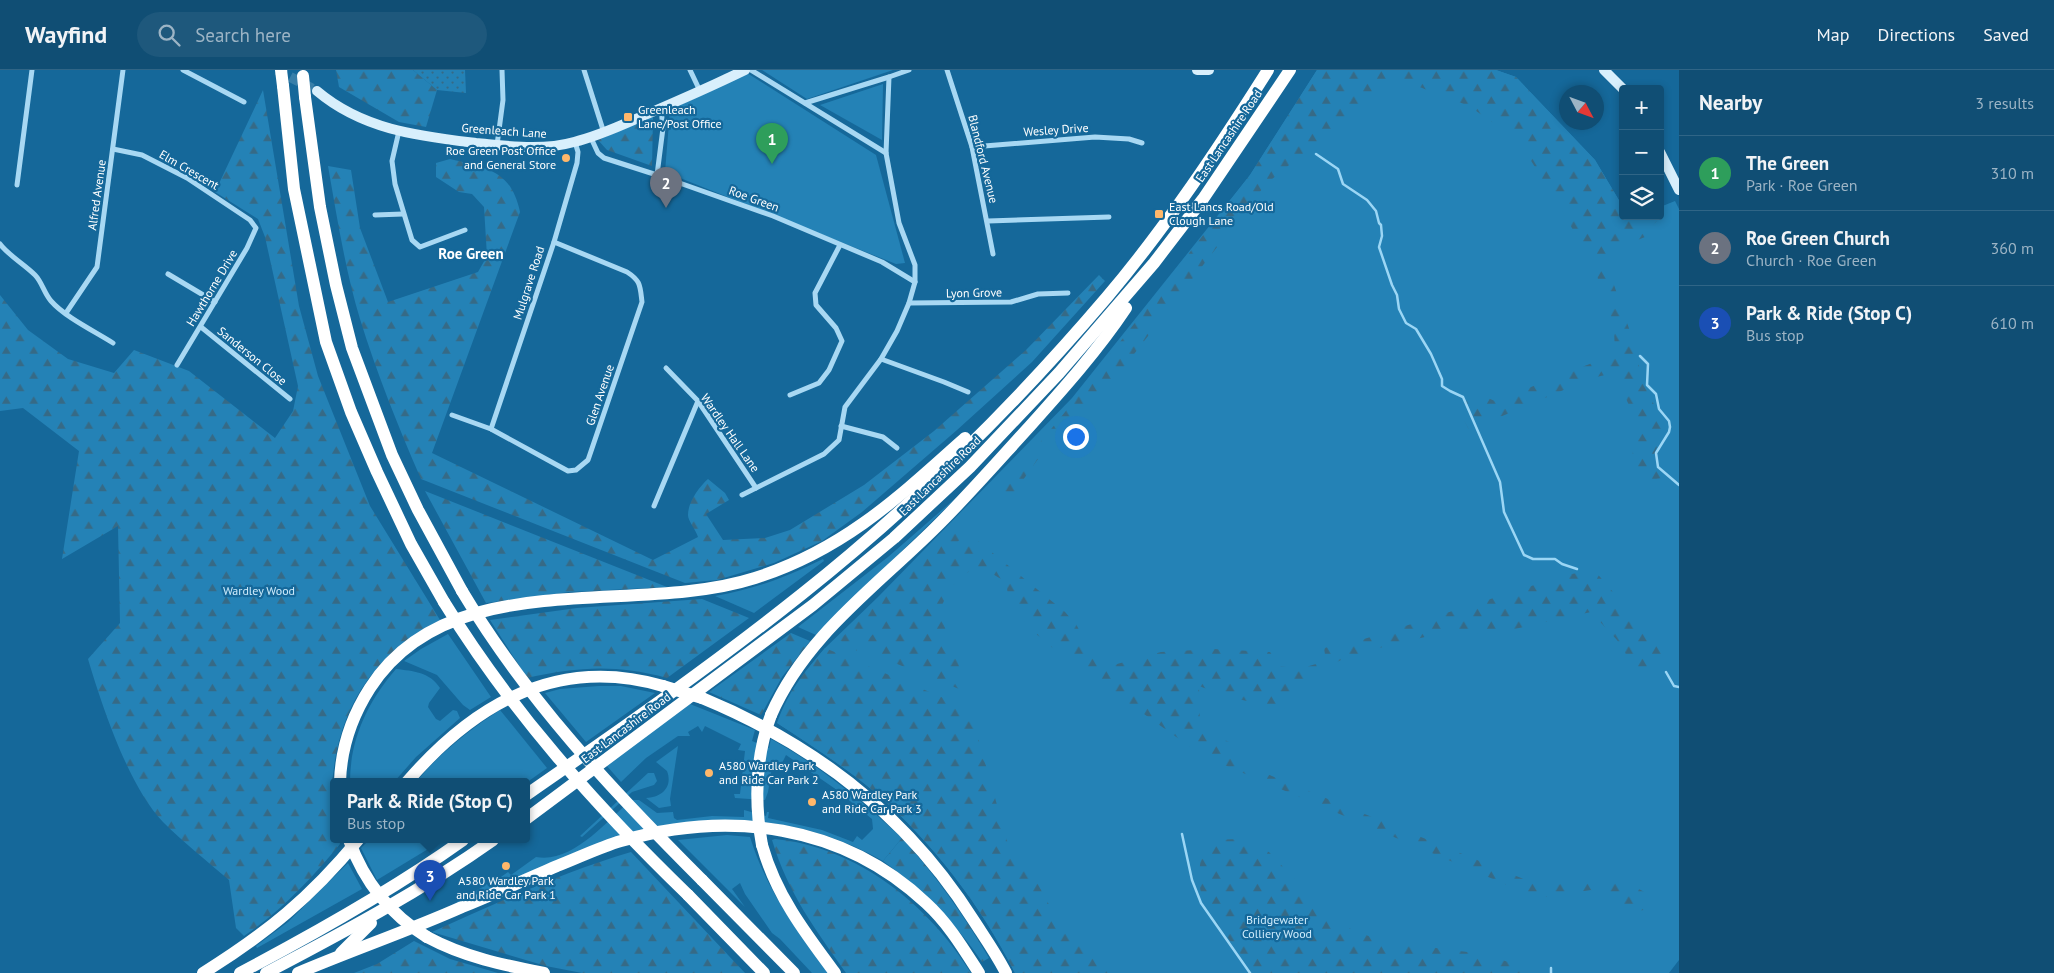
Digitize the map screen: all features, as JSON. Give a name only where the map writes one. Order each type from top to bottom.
[{"type":"highway","points":[[281,70],[294,189],[326,342],[351,412],[411,544],[444,602],[481,659],[540,738],[595,800],[764,973]]},
{"type":"highway","name":"East Lancashire Road","points":[[530,816],[768,640],[894,538],[970,467],[1035,400],[1113,312],[1154,262],[1203,199],[1290,70]]},
{"type":"highway","name":"East Lancashire Road","points":[[530,792],[714,661],[803,593],[923,490],[1036,377],[1108,296],[1160,231],[1264,72]]},
{"type":"highway","points":[[303,73],[311,94],[320,207],[336,285],[352,348],[392,455],[418,510],[462,591],[504,656],[562,732],[638,816],[794,973]]},
{"type":"highway","points":[[835,973],[803,930],[784,900],[770,870],[762,846],[756,804],[756,777],[760,751],[771,715],[797,666],[822,635],[932,531],[1033,423],[1107,335],[1140,288],[1154,262]]},
{"type":"highway","points":[[340,778],[343,751],[349,730],[361,704],[372,684],[396,657],[409,646],[449,623],[484,610],[526,603],[658,595],[716,588],[754,578],[816,553],[842,539],[885,509],[1036,377]]},
{"type":"highway","points":[[410,778],[424,762],[458,730],[490,708],[523,692],[557,681],[594,677],[634,679],[702,698],[756,722],[807,752],[845,778],[883,811],[918,844],[963,904],[1006,973]]},
{"type":"highway","points":[[298,973],[439,917],[621,841],[691,827],[744,826],[779,829],[821,840],[860,856],[882,869],[912,891],[941,918],[953,932],[979,973]]},
{"type":"highway","points":[[350,843],[363,872],[380,896],[403,920],[427,937],[451,950],[476,958],[544,973]]},
{"type":"highway","points":[[203,973],[241,950],[271,927],[319,885],[355,843]]},
{"type":"highway","points":[[240,973],[343,917],[411,876],[459,843]]},
{"type":"highway","points":[[266,973],[381,912],[489,843]]},
{"type":"highway","points":[[336,957],[381,912]]},
{"type":"street","points":[[17,185],[32,70]]},
{"type":"street","name":"Alfred Avenue","points":[[66,313],[97,267],[123,70]]},
{"type":"street","points":[[183,70],[244,102]]},
{"type":"street","points":[[497,145],[503,100],[502,70]]},
{"type":"street","points":[[584,70],[604,133]]},
{"type":"street","points":[[690,70],[700,91]]},
{"type":"street","name":"Greenleach Lane","points":[[311,94],[358,118],[399,131],[434,138],[497,145],[547,147],[575,142],[604,133],[745,70]]},
{"type":"street","points":[[751,70],[886,153]]},
{"type":"street","points":[[805,103],[909,70]]},
{"type":"street","name":"Blandford Avenue","points":[[946,70],[972,147],[993,254]]},
{"type":"street","points":[[1197,70],[1209,70]]},
{"type":"street","points":[[1609,72],[1620,85]]},
{"type":"street","points":[[888,77],[886,153],[899,223],[915,265],[915,282],[909,303]]},
{"type":"street","points":[[657,174],[663,128],[661,108]]},
{"type":"street","points":[[399,131],[392,161],[395,184],[412,240],[420,247],[465,230]]},
{"type":"street","name":"Roe Green","points":[[591,137],[598,153],[604,158],[657,174],[773,216],[882,262],[915,282]]},
{"type":"street","name":"Wesley Drive","points":[[972,147],[1095,138],[1130,139],[1142,143]]},
{"type":"street","name":"Mulgrave Road","points":[[491,429],[554,242],[577,162],[578,152],[575,142]]},
{"type":"street","name":"Elm Crescent","points":[[113,149],[142,155],[180,174],[250,220]]},
{"type":"street","points":[[1664,160],[1679,190]]},
{"type":"street","points":[[374,215],[404,214]]},
{"type":"street","points":[[988,221],[1109,217]]},
{"type":"street","name":"Hawthorne Drive","points":[[178,365],[247,248],[256,228],[250,220]]},
{"type":"street","name":"Glen Avenue","points":[[452,415],[491,429],[568,471],[576,470],[588,460],[642,302],[637,278],[627,272],[554,242]]},
{"type":"street","points":[[0,244],[38,277],[51,301],[66,313],[113,342]]},
{"type":"street","points":[[790,395],[819,383],[828,370],[842,341],[836,328],[816,305],[815,293],[840,245]]},
{"type":"street","points":[[168,274],[215,302]]},
{"type":"street","name":"Lyon Grove","points":[[909,303],[1011,302],[1038,294],[1068,293]]},
{"type":"street","name":"Wardley Hall Lane","points":[[742,495],[824,454],[838,440],[845,407],[880,359],[897,331],[909,303]]},
{"type":"street","name":"Sanderson Close","points":[[201,327],[290,399]]},
{"type":"street","points":[[880,359],[968,392]]},
{"type":"street","name":"Wardley Hall Lane","points":[[666,368],[698,401],[756,488]]},
{"type":"street","points":[[654,506],[698,401]]},
{"type":"street","points":[[841,426],[883,437],[897,448]]},
{"type":"green space","points":[[336,70],[413,70],[437,90],[426,127],[399,122],[339,87]]},
{"type":"green space","points":[[413,70],[465,70],[466,93],[437,90]]},
{"type":"green space","points":[[762,70],[893,70],[807,99]]},
{"type":"green space","points":[[1317,70],[1496,70],[1516,77],[1559,122],[1559,130],[1566,130],[1595,160],[1619,200],[1619,220],[1664,220],[1664,205],[1675,201],[1679,209],[1679,960],[1669,973],[1015,973],[1002,948],[971,899],[917,833],[897,812],[864,783],[828,756],[777,723],[803,675],[825,648],[878,597],[1072,398],[1250,175]]},
{"type":"green space","points":[[1317,70],[1496,70],[1516,77],[1559,122],[1559,130],[1566,130],[1595,160],[1619,200],[1619,220],[1658,220],[1645,237],[1604,256],[1633,340],[1643,383],[1667,430],[1654,454],[1656,465],[1666,477],[1646,478],[1632,464],[1635,418],[1614,373],[1592,378],[1469,430],[1459,410],[1473,392],[1495,401],[1615,354],[1614,329],[1609,308],[1593,266],[1563,212],[1518,140],[1469,106],[1396,78],[1266,184],[1110,385],[1084,411],[1058,431],[1008,501],[998,494],[1074,401],[1250,175]]},
{"type":"green space","points":[[747,73],[876,155],[905,263],[896,264],[665,172],[670,110]]},
{"type":"green space","points":[[883,84],[882,140],[820,105]]},
{"type":"green space","name":"Wardley Wood","points":[[263,90],[299,306],[318,376],[370,506],[440,620],[416,634],[395,650],[377,668],[362,688],[350,709],[341,733],[333,778],[330,778],[330,843],[340,844],[271,916],[244,936],[236,928],[229,880],[163,822],[139,788],[118,745],[88,659],[120,623],[118,526],[62,559],[79,451],[23,408],[0,411],[0,295],[28,330],[68,359],[114,373],[134,350],[189,371],[275,438],[293,411],[298,386],[265,237],[258,219],[215,192]]},
{"type":"green space","points":[[653,117],[652,166],[607,150],[598,140]]},
{"type":"green space","points":[[450,159],[486,169],[504,179],[516,198],[520,212],[432,453],[653,560],[698,537],[688,517],[688,510],[695,495],[708,479],[725,493],[729,500],[706,514],[723,540],[765,538],[790,530],[864,485],[934,431],[1026,350],[1099,275],[1105,281],[1032,362],[862,512],[822,541],[774,563],[717,580],[685,583],[421,479],[388,400],[360,319],[338,224],[328,166],[351,170],[360,228],[388,302],[478,272],[487,256],[484,207],[472,194],[459,192],[436,177],[436,163]]},
{"type":"green space","points":[[1673,205],[1664,214],[1664,208]]},
{"type":"green space","points":[[425,491],[667,587],[569,592],[486,603]]},
{"type":"green space","points":[[958,496],[816,635],[798,627],[888,557]]},
{"type":"green space","points":[[959,526],[967,533],[854,642],[857,651],[839,640]]},
{"type":"green space","points":[[972,536],[1065,612],[1076,624],[1092,655],[1106,667],[1161,652],[1213,649],[1270,652],[1280,666],[1299,669],[1326,661],[1324,648],[1364,639],[1566,575],[1594,570],[1665,652],[1656,666],[1639,675],[1617,640],[1591,612],[1487,635],[1454,630],[1379,648],[1341,660],[1305,679],[1285,709],[1228,697],[1199,686],[1200,729],[1236,745],[1240,763],[1543,887],[1584,881],[1611,881],[1637,888],[1649,895],[1650,901],[1644,910],[1636,911],[1591,890],[1538,898],[1203,756],[1061,655],[1035,633],[1014,609],[1008,595],[1006,582],[991,573],[974,567],[951,587],[939,611],[969,693],[870,653],[864,643]]},
{"type":"green space","points":[[823,559],[824,561],[754,613],[715,596],[770,582]]},
{"type":"green space","points":[[702,599],[749,618],[667,678],[613,669],[580,669],[527,678],[490,620],[577,608]]},
{"type":"green space","points":[[791,633],[810,641],[782,677],[761,715],[709,692]]},
{"type":"green space","points":[[448,634],[491,697],[470,710],[463,705],[437,675],[404,661]]},
{"type":"green space","points":[[825,648],[970,709],[1010,851],[1035,878],[1056,918],[1065,930],[1080,937],[1092,949],[1098,962],[1110,973],[1015,973],[1002,948],[971,899],[917,833],[897,812],[864,783],[828,756],[777,723],[786,701],[797,683]]},
{"type":"green space","points":[[396,669],[426,675],[440,688],[428,707],[436,719],[440,721],[453,710],[457,711],[460,718],[416,757],[398,778],[350,778],[353,751],[362,721],[386,681]]},
{"type":"green space","points":[[621,686],[655,693],[586,742],[545,693],[560,689]]},
{"type":"green space","points":[[690,704],[755,730],[752,741],[769,748],[771,739],[789,749],[840,784],[902,838],[883,861],[856,847],[830,837],[803,829],[775,824],[719,820],[660,826],[457,902],[487,884],[488,886],[508,872],[511,875],[536,857],[563,854],[576,848],[631,800],[639,800],[657,813],[673,812],[674,818],[677,820],[712,816],[744,817],[744,810],[766,816],[767,812],[769,812],[768,818],[822,830],[853,842],[857,836],[862,840],[873,829],[872,819],[834,788],[786,755],[782,763],[773,761],[765,800],[735,798],[734,794],[740,794],[745,751],[738,750],[741,744],[705,726],[702,732],[698,726],[688,732],[690,736],[678,736],[646,758],[621,782],[606,765]]},
{"type":"green space","points":[[500,710],[547,768],[530,780],[530,778],[420,778],[435,761],[477,726]]},
{"type":"green space","points":[[678,746],[670,799],[671,806],[659,808],[646,798],[657,796],[667,786],[667,771],[656,762]]},
{"type":"green space","points":[[648,773],[654,773],[657,781],[654,785],[632,792],[582,837],[580,836]]},
{"type":"green space","points":[[727,835],[750,837],[773,892],[793,925],[828,973],[812,973],[772,933],[745,894],[740,883],[732,889],[745,907],[678,840]]},
{"type":"green space","points":[[902,838],[948,896],[989,958],[982,962],[961,933],[937,907],[912,883],[883,861]]},
{"type":"green space","name":"Bridgewater Colliery Wood","points":[[1238,839],[1269,852],[1336,923],[1381,941],[1483,954],[1544,973],[1256,973],[1215,920],[1208,909],[1200,888],[1201,856],[1204,846],[1212,840]]},
{"type":"green space","points":[[772,840],[805,844],[834,854],[862,867],[888,884],[934,924],[971,973],[846,973],[813,926],[794,894]]},
{"type":"green space","points":[[366,843],[438,843],[377,880],[361,848]]},
{"type":"green space","points":[[631,852],[745,973],[582,973],[546,966],[432,932],[555,878]]},
{"type":"green space","points":[[348,863],[362,889],[257,948],[256,946],[288,922]]},
{"type":"green space","points":[[414,941],[450,959],[498,973],[354,973],[377,964]]},
{"type":"waterway","points":[[1316,154],[1338,169],[1343,184],[1367,200],[1376,211],[1381,225],[1382,236],[1379,247],[1397,295],[1399,309],[1406,323],[1416,329],[1431,354],[1442,379],[1442,386],[1463,397],[1500,482],[1504,512],[1524,555],[1533,559],[1555,559],[1562,564],[1577,569]]},
{"type":"waterway","points":[[1640,356],[1648,364],[1647,385],[1656,394],[1659,409],[1669,421],[1670,427],[1656,453],[1658,467],[1679,485]]},
{"type":"waterway","points":[[1666,672],[1674,686],[1679,687]]},
{"type":"waterway","points":[[1182,834],[1192,880],[1201,903],[1250,973]]},
{"type":"waterway","points":[[1551,968],[1551,973]]},
{"type":"tunnel","points":[[277,70],[317,91]]},
{"type":"place","name":"Greenleach Lane/Post Office","points":[[628,117]]},
{"type":"place","name":"Roe Green Post Office and General Store","points":[[566,158]]},
{"type":"place","name":"The Green","points":[[772,164]]},
{"type":"place","name":"Roe Green Church","points":[[666,208]]},
{"type":"place","name":"East Lancs Road/Old Clough Lane","points":[[1159,214]]},
{"type":"place","name":"A580 Wardley Park and Ride Car Park 2","points":[[709,773]]},
{"type":"place","name":"A580 Wardley Park and Ride Car Park 3","points":[[812,802]]},
{"type":"place","name":"A580 Wardley Park and Ride Car Park 1","points":[[506,866]]},
{"type":"place","name":"Park & Ride (Stop C)","points":[[430,901]]},
{"type":"district","name":"Roe Green","points":[[471,254]]}]
